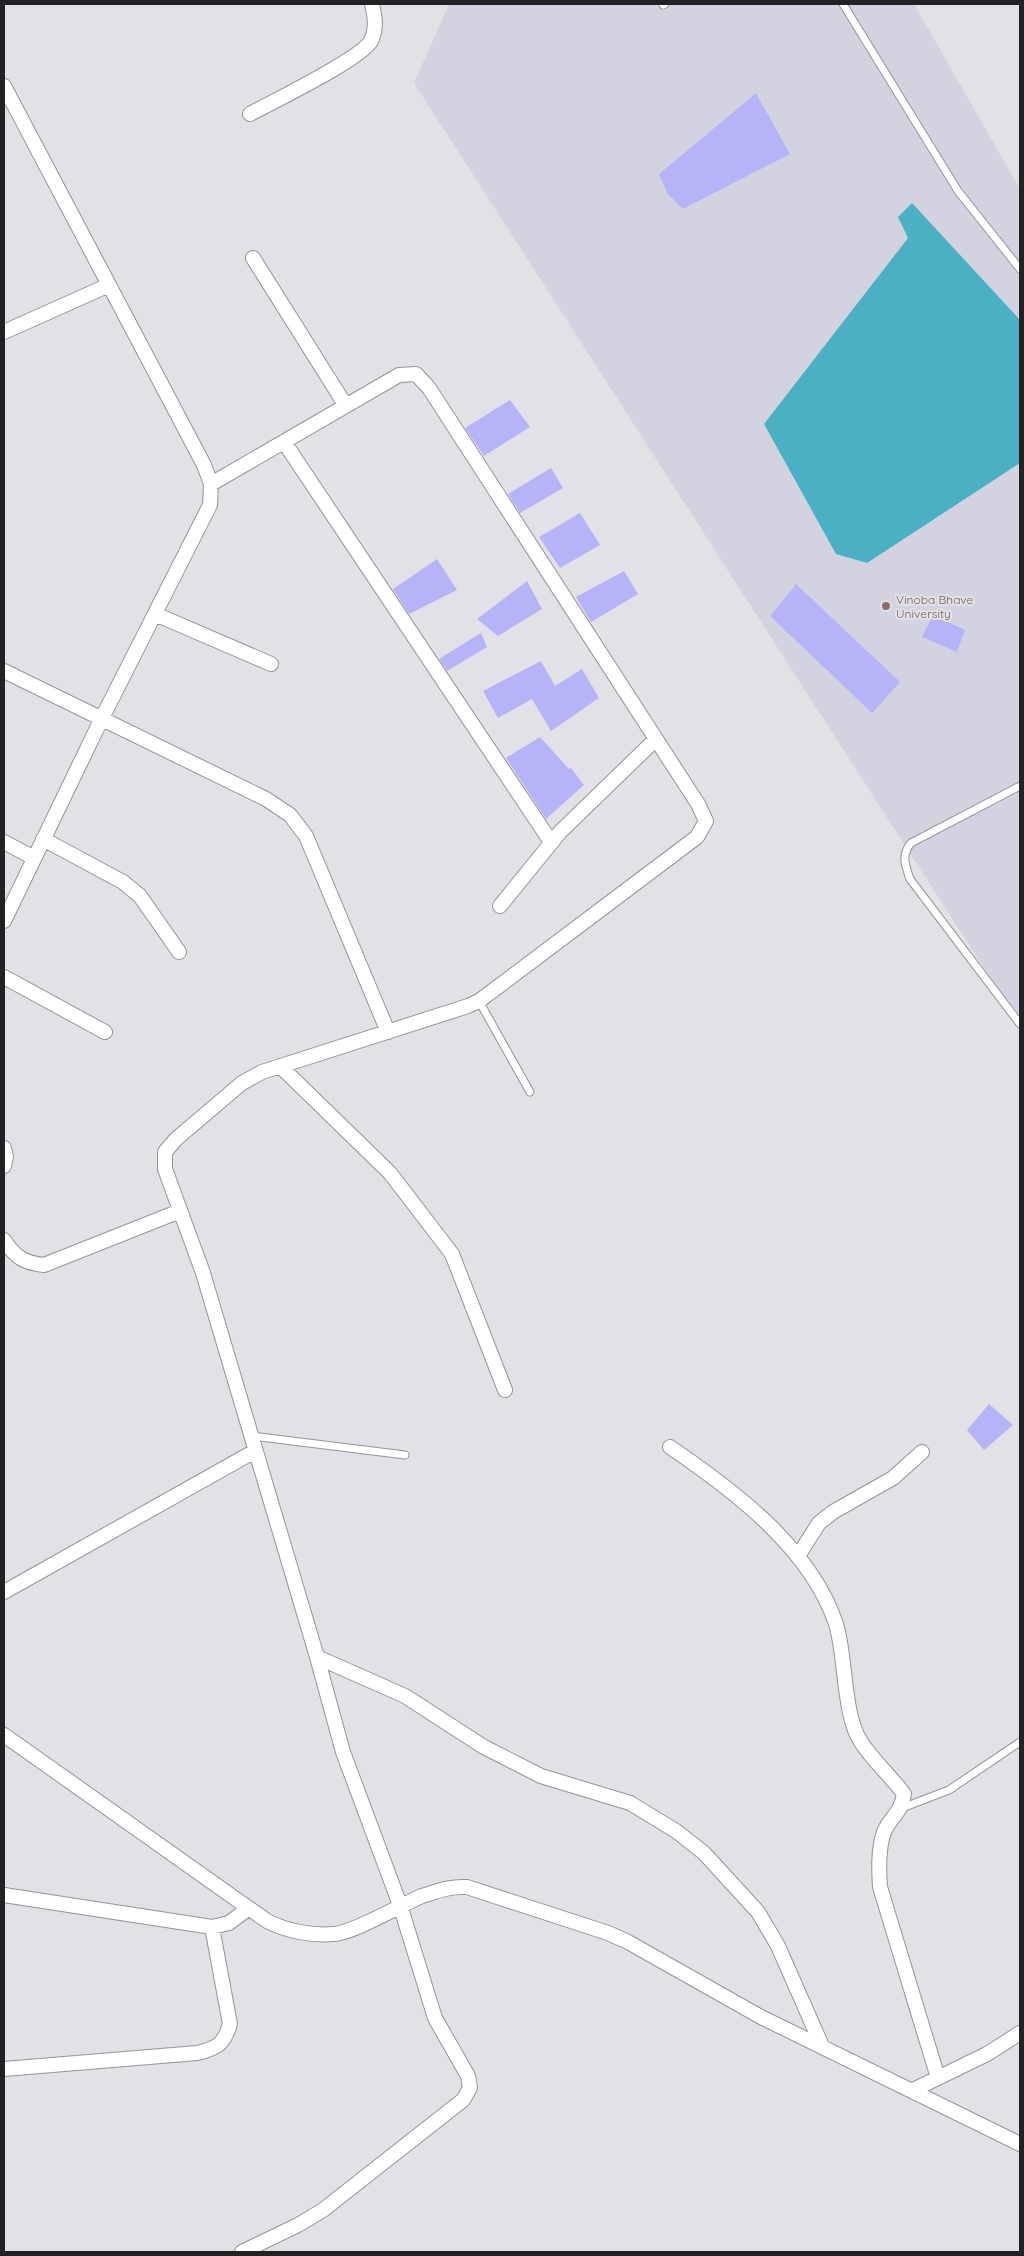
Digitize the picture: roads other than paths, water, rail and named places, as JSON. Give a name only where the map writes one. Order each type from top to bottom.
[{"type":"street","points":[[250,114],[353,58],[370,42],[376,25],[372,4]]},
{"type":"street","points":[[4,86],[204,465],[211,484],[210,505],[101,720],[4,922]]},
{"type":"street","points":[[253,258],[346,406]]},
{"type":"street","points":[[4,332],[109,286]]},
{"type":"street","points":[[211,484],[399,375],[416,374],[423,381],[656,739],[698,804],[706,822],[697,837],[479,1001],[262,1072],[242,1083],[176,1139],[165,1152],[165,1169],[202,1274],[256,1451],[317,1657],[342,1752],[400,1905],[435,2018],[468,2076],[470,2088],[463,2100],[323,2210],[262,2248],[242,2252]]},
{"type":"street","points":[[284,442],[551,842]]},
{"type":"street","points":[[154,614],[271,664]]},
{"type":"street","points":[[4,671],[266,799],[290,815],[306,836],[388,1032]]},
{"type":"street","points":[[500,906],[551,842],[589,802],[656,739]]},
{"type":"street","points":[[43,839],[123,882],[140,896],[179,952]]},
{"type":"street","points":[[4,842],[34,858]]},
{"type":"street","points":[[4,977],[105,1032]]},
{"type":"street","points":[[280,1066],[390,1172],[452,1254],[505,1390]]},
{"type":"street","points":[[4,1148],[6,1157],[4,1166]]},
{"type":"street","points":[[4,1240],[10,1250],[27,1263],[44,1265],[180,1212]]},
{"type":"street","points":[[670,1447],[726,1486],[798,1556],[815,1579],[836,1624],[853,1724],[860,1741],[904,1794],[902,1808],[885,1831],[879,1866],[880,1887],[938,2078]]},
{"type":"street","points":[[4,1592],[256,1451]]},
{"type":"street","points":[[798,1556],[819,1523],[833,1512],[893,1478],[922,1452]]},
{"type":"street","points":[[317,1657],[405,1696],[484,1747],[541,1776],[630,1803],[676,1831],[704,1853],[758,1912],[778,1946],[822,2046]]},
{"type":"street","points":[[4,1734],[249,1908],[282,1929],[334,1934],[348,1931],[400,1905],[451,1886],[466,1887],[608,1933],[628,1942],[749,2011],[1020,2144]]},
{"type":"street","points":[[4,1894],[212,1927],[229,1923],[249,1908]]},
{"type":"street","points":[[4,2069],[197,2053],[215,2048],[226,2037],[230,2024],[212,1927]]},
{"type":"street","points":[[913,2090],[986,2054],[1020,2033]]},
{"type":"lane","points":[[843,4],[958,191],[1020,269]]},
{"type":"lane","points":[[1020,786],[911,843],[905,851],[904,864],[910,879],[1020,1024]]},
{"type":"lane","points":[[479,1001],[530,1092]]},
{"type":"lane","points":[[251,1436],[405,1455]]},
{"type":"lane","points":[[902,1808],[948,1790],[1020,1742]]},
{"type":"water","points":[[912,203],[1020,320],[1020,463],[867,563],[836,554],[764,424],[908,238],[898,217]]},
{"type":"place","name":"Vinoba Bhave University","points":[[886,606]]}]
